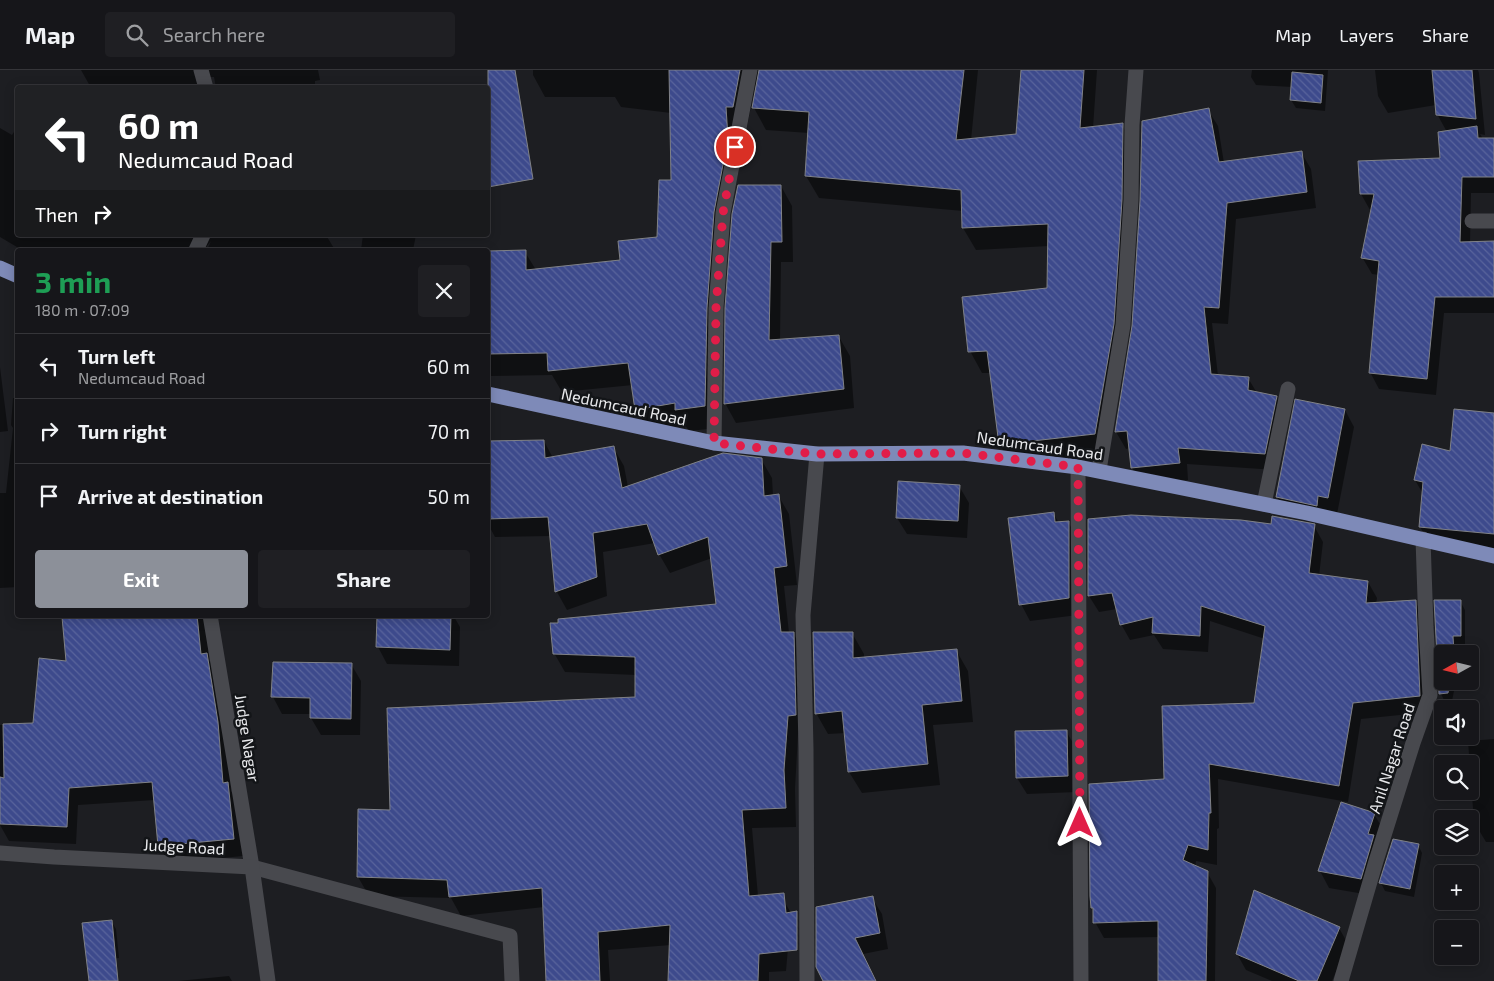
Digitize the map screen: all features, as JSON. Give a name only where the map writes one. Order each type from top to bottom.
[{"type":"main road","points":[[0,268],[15,275]]},
{"type":"main road","name":"Nedumcaud Road","points":[[490,394],[714,443],[817,454],[963,453],[1099,470],[1264,504],[1494,556]]},
{"type":"street","points":[[201,70],[205,85]]},
{"type":"street","points":[[714,443],[716,308],[723,213],[750,70]]},
{"type":"street","points":[[1099,470],[1123,325],[1131,200],[1132,125],[1136,70]]},
{"type":"street","points":[[1472,221],[1494,222]]},
{"type":"street","points":[[1264,504],[1288,389]]},
{"type":"street","points":[[807,981],[803,615],[817,454]]},
{"type":"street","points":[[1078,467],[1080,981]]},
{"type":"street","name":"Anil Nagar Road","points":[[1341,981],[1376,861],[1430,695],[1423,539]]},
{"type":"street","name":"Judge Nagar","points":[[211,618],[252,866]]},
{"type":"street","name":"Judge Road","points":[[0,853],[252,866],[510,936],[512,981]]},
{"type":"street","points":[[252,866],[268,981]]},
{"type":"building","points":[[488,70],[515,70],[533,179],[490,187],[490,85],[488,85]]},
{"type":"building","points":[[669,70],[740,70],[733,107],[726,107],[728,138],[714,212],[707,308],[705,406],[675,410],[675,403],[635,410],[628,363],[548,371],[547,353],[490,354],[490,251],[526,250],[526,270],[620,260],[618,241],[657,237],[659,180],[671,180]]},
{"type":"building","points":[[759,70],[964,70],[956,140],[1016,134],[1021,70],[1084,70],[1080,128],[1123,123],[1122,200],[1114,324],[1095,434],[1032,441],[1031,446],[999,445],[987,351],[968,352],[962,297],[1047,288],[1048,224],[962,228],[961,190],[805,176],[809,112],[752,108]]},
{"type":"building","points":[[1432,70],[1472,70],[1476,119],[1436,115]]},
{"type":"building","points":[[1292,72],[1323,75],[1321,103],[1290,100]]},
{"type":"building","points":[[1209,108],[1219,162],[1302,151],[1307,192],[1227,203],[1219,308],[1204,307],[1211,374],[1249,377],[1248,390],[1277,396],[1265,454],[1178,448],[1180,463],[1131,468],[1127,431],[1115,432],[1132,326],[1140,201],[1142,121]]},
{"type":"building","points":[[1477,126],[1478,138],[1494,138],[1494,177],[1462,177],[1460,242],[1494,241],[1494,297],[1435,297],[1427,379],[1369,373],[1379,261],[1361,258],[1374,194],[1360,194],[1358,161],[1440,158],[1438,132]]},
{"type":"building","points":[[738,185],[781,185],[782,242],[771,242],[769,340],[839,335],[844,389],[724,404],[725,308],[732,214]]},
{"type":"building","points":[[1295,399],[1345,409],[1328,498],[1318,496],[1317,506],[1276,497]]},
{"type":"building","points":[[1454,409],[1494,413],[1494,534],[1419,527],[1423,482],[1414,480],[1422,444],[1450,451]]},
{"type":"building","points":[[544,440],[545,458],[614,446],[622,488],[723,453],[762,458],[764,496],[779,494],[787,566],[774,568],[781,632],[794,632],[796,715],[788,716],[784,770],[786,808],[742,810],[749,896],[784,893],[786,913],[797,911],[797,950],[759,954],[758,981],[668,981],[670,925],[598,932],[600,981],[546,981],[542,888],[449,897],[447,880],[357,877],[358,809],[390,810],[387,708],[635,697],[635,657],[553,654],[550,623],[558,623],[558,619],[716,604],[708,537],[658,555],[647,524],[593,533],[597,577],[555,592],[548,517],[490,519],[490,441]]},
{"type":"building","points":[[898,481],[960,485],[958,521],[896,518]]},
{"type":"building","points":[[1054,512],[1055,522],[1069,521],[1069,598],[1019,605],[1008,518]]},
{"type":"building","points":[[1131,515],[1241,520],[1271,524],[1272,516],[1315,524],[1309,573],[1368,581],[1366,603],[1416,600],[1420,696],[1353,703],[1339,786],[1209,764],[1211,813],[1209,813],[1208,850],[1188,845],[1183,860],[1208,871],[1206,981],[1158,981],[1158,921],[1093,923],[1093,908],[1091,908],[1090,896],[1089,784],[1164,779],[1162,706],[1254,703],[1265,626],[1201,606],[1200,636],[1152,633],[1153,617],[1120,625],[1112,593],[1088,596],[1088,519]]},
{"type":"building","points":[[1434,600],[1461,600],[1461,636],[1453,636],[1454,645],[1436,645]]},
{"type":"building","points":[[62,618],[197,618],[201,654],[207,653],[218,722],[223,783],[228,782],[234,839],[158,846],[152,782],[69,788],[67,827],[0,824],[0,777],[4,778],[3,724],[33,723],[39,658],[66,661]]},
{"type":"building","points":[[377,618],[451,618],[450,650],[376,647]]},
{"type":"building","points":[[813,632],[853,632],[853,658],[957,649],[962,701],[922,705],[928,764],[848,772],[842,711],[815,714]]},
{"type":"building","points":[[273,662],[352,663],[351,719],[310,718],[310,698],[271,697]]},
{"type":"building","points":[[1439,690],[1448,690],[1448,693],[1439,694]]},
{"type":"building","points":[[1067,730],[1068,776],[1016,778],[1015,731]]},
{"type":"building","points":[[1341,802],[1375,813],[1368,834],[1374,835],[1361,879],[1318,871]]},
{"type":"building","points":[[1393,839],[1419,844],[1410,889],[1379,883]]},
{"type":"building","points":[[1254,890],[1340,927],[1317,981],[1299,981],[1236,954]]},
{"type":"building","points":[[873,896],[880,933],[855,938],[876,981],[823,981],[816,967],[816,907]]},
{"type":"building","points":[[112,920],[118,981],[89,981],[82,923]]},
{"type":"route","points":[[735,147],[723,213],[716,308],[714,443],[817,454],[963,453],[1078,467],[1080,823]]}]
